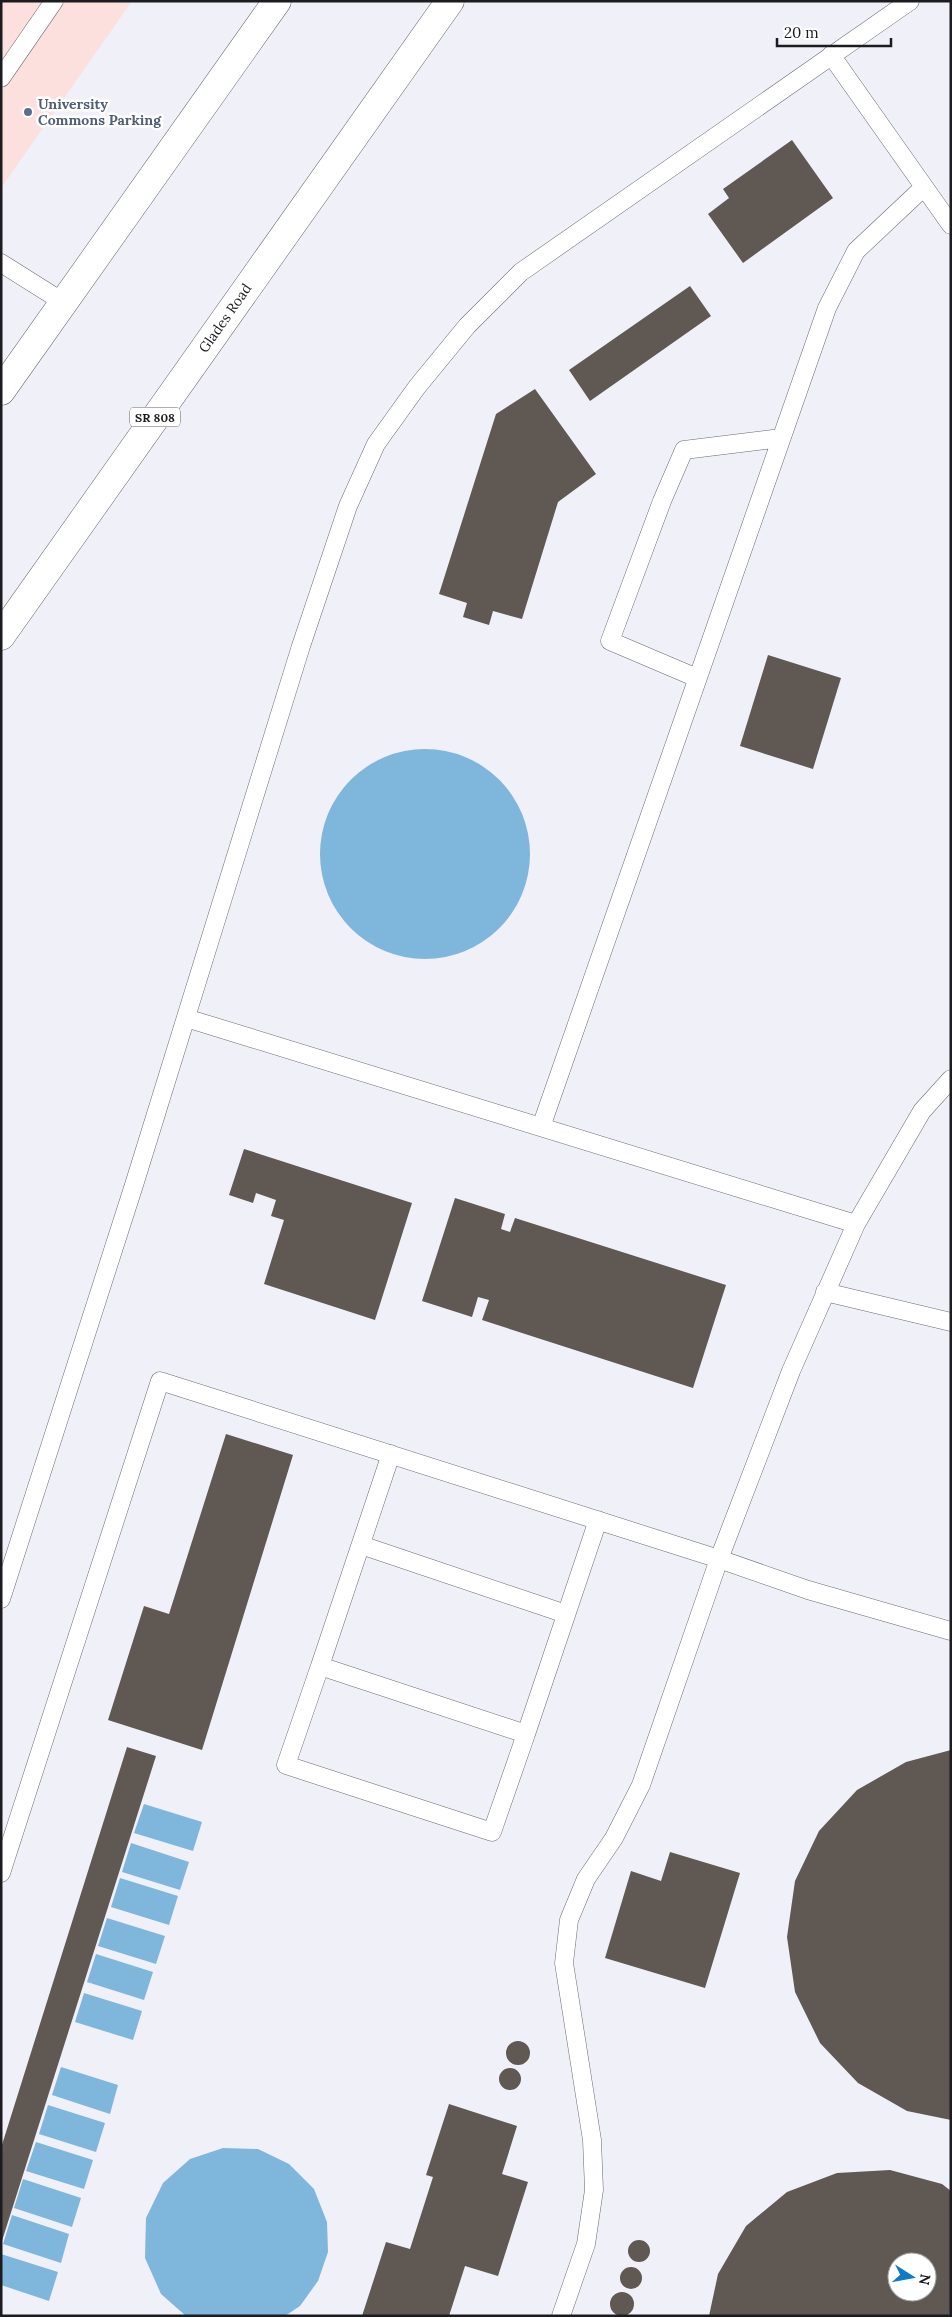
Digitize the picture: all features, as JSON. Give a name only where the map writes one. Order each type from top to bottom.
[{"type":"main road","points":[[1,391],[276,1]]},
{"type":"main road","name":"Glades Road","points":[[1,636],[450,1]]},
{"type":"lane","points":[[1,78],[54,1]]},
{"type":"lane","points":[[1,1599],[186,1018],[301,646],[348,506],[376,444],[417,387],[467,326],[521,272],[910,1]]},
{"type":"lane","points":[[831,55],[951,225]]},
{"type":"lane","points":[[541,1127],[827,308],[856,251],[924,187]]},
{"type":"lane","points":[[1,263],[63,302]]},
{"type":"lane","points":[[697,678],[610,641],[662,500],[684,450],[781,438]]},
{"type":"lane","points":[[186,1018],[856,1224]]},
{"type":"lane","points":[[561,2316],[586,2244],[594,2190],[592,2140],[564,1963],[569,1920],[586,1880],[614,1838],[641,1785],[719,1559],[791,1371],[856,1224],[922,1112],[951,1079]]},
{"type":"lane","points":[[826,1292],[951,1322]]},
{"type":"lane","points":[[1,1873],[160,1381],[719,1559],[808,1590],[951,1631]]},
{"type":"lane","points":[[390,1454],[286,1765],[492,1832],[598,1520]]},
{"type":"lane","points":[[360,1545],[566,1614]]},
{"type":"lane","points":[[320,1666],[526,1734]]},
{"type":"shaded area","name":"University Commons Parking","points":[[1,1],[132,1],[1,188]]},
{"type":"water","points":[[415,749],[435,749],[456,753],[475,761],[500,779],[513,795],[526,823],[530,854],[526,885],[513,913],[500,929],[484,942],[456,955],[435,959],[415,959],[394,955],[375,947],[358,936],[343,921],[332,904],[324,885],[320,864],[320,844],[324,823],[332,804],[343,787],[358,772],[375,761],[394,753]]},
{"type":"water","points":[[144,1804],[202,1822],[193,1851],[134,1833]]},
{"type":"water","points":[[131,1843],[189,1862],[180,1890],[122,1872]]},
{"type":"water","points":[[120,1878],[178,1896],[169,1925],[111,1907]]},
{"type":"water","points":[[107,1918],[165,1936],[156,1964],[98,1946]]},
{"type":"water","points":[[96,1954],[153,1972],[144,2000],[87,1982]]},
{"type":"water","points":[[84,1993],[142,2011],[133,2040],[75,2022]]},
{"type":"water","points":[[61,2067],[118,2085],[110,2114],[52,2095]]},
{"type":"water","points":[[48,2105],[105,2123],[96,2152],[39,2134]]},
{"type":"water","points":[[36,2142],[93,2160],[84,2189],[26,2171]]},
{"type":"water","points":[[223,2148],[258,2149],[289,2164],[314,2189],[327,2222],[328,2252],[318,2281],[300,2306],[285,2316],[186,2316],[161,2294],[145,2258],[146,2218],[163,2183],[190,2159]]},
{"type":"water","points":[[23,2179],[81,2198],[72,2227],[14,2208]]},
{"type":"water","points":[[12,2215],[69,2234],[61,2263],[3,2244]]},
{"type":"water","points":[[1,2254],[58,2272],[49,2301],[1,2285]]},
{"type":"building","points":[[792,140],[833,198],[743,263],[708,214],[729,198],[723,189]]},
{"type":"building","points":[[690,286],[711,316],[590,401],[569,370]]},
{"type":"building","points":[[535,389],[596,474],[558,502],[522,619],[493,611],[489,625],[463,617],[467,603],[439,594],[496,414]]},
{"type":"building","points":[[768,655],[841,678],[813,769],[740,746]]},
{"type":"building","points":[[244,1149],[412,1203],[375,1320],[264,1284],[284,1220],[271,1216],[276,1200],[256,1193],[253,1203],[229,1195]]},
{"type":"building","points":[[455,1198],[505,1214],[501,1229],[510,1232],[515,1218],[726,1285],[693,1388],[482,1320],[489,1300],[478,1297],[472,1317],[422,1301]]},
{"type":"building","points":[[226,1434],[293,1455],[202,1750],[108,1720],[144,1606],[169,1614]]},
{"type":"building","points":[[127,1747],[156,1756],[1,2244],[1,2148]]},
{"type":"building","points":[[951,1750],[951,2120],[907,2111],[858,2083],[820,2043],[795,1992],[787,1937],[795,1881],[819,1831],[857,1790],[906,1762]]},
{"type":"building","points":[[670,1852],[740,1873],[705,1988],[605,1958],[631,1871],[661,1881]]},
{"type":"building","points":[[518,2041],[526,2045],[530,2053],[526,2061],[518,2065],[510,2061],[506,2053],[510,2045]]},
{"type":"building","points":[[506,2068],[514,2068],[521,2075],[521,2083],[514,2090],[506,2090],[499,2083],[499,2075]]},
{"type":"building","points":[[449,2104],[517,2126],[502,2174],[528,2182],[498,2276],[465,2266],[449,2316],[362,2316],[386,2242],[410,2249],[433,2177],[426,2175]]},
{"type":"building","points":[[890,2170],[942,2184],[951,2191],[951,2316],[709,2316],[718,2274],[746,2226],[787,2192],[837,2173]]},
{"type":"building","points":[[635,2240],[643,2240],[650,2247],[650,2255],[643,2262],[635,2262],[628,2255],[628,2247]]},
{"type":"building","points":[[627,2267],[635,2267],[642,2274],[642,2282],[635,2289],[627,2289],[620,2282],[620,2274]]},
{"type":"building","points":[[622,2292],[630,2296],[634,2304],[630,2312],[622,2316],[614,2312],[610,2304],[614,2296]]},
{"type":"place","name":"University Commons Parking","points":[[28,112]]}]
